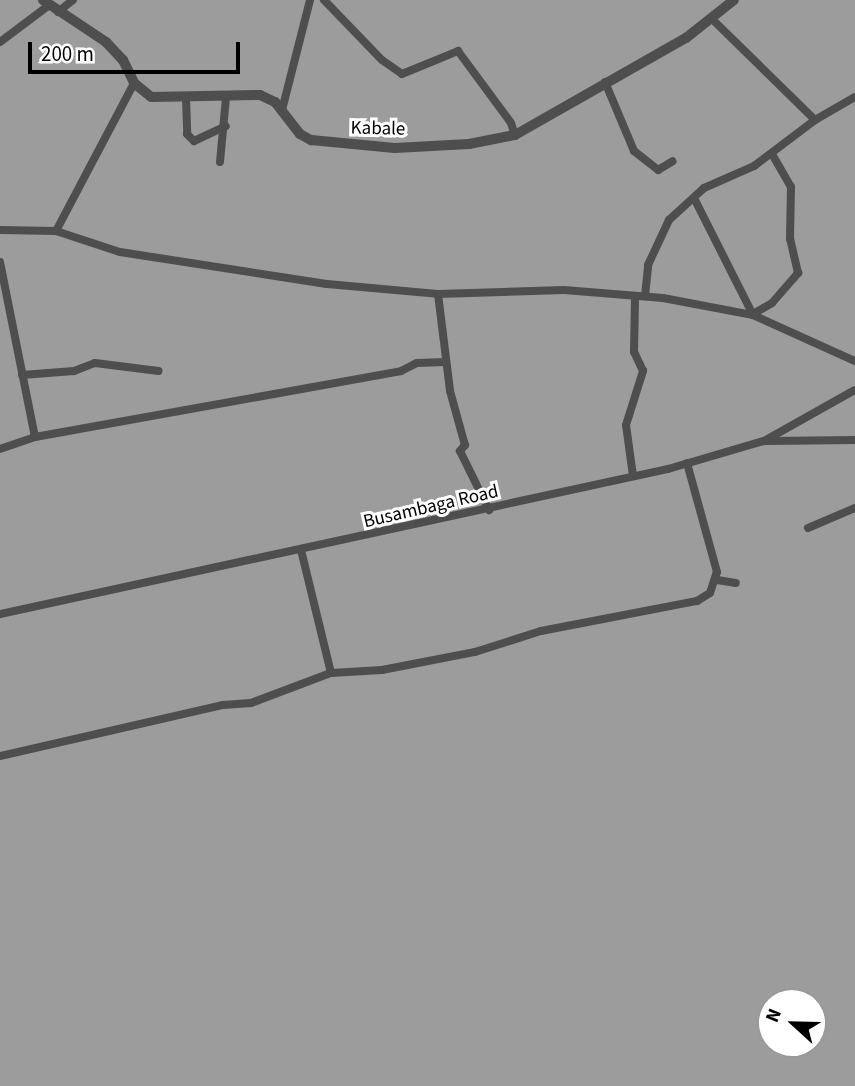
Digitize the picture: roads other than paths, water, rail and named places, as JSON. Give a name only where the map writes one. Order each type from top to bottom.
[{"type":"street","points":[[0,42],[50,6],[73,0]]},
{"type":"street","points":[[282,110],[310,0]]},
{"type":"street","points":[[324,0],[382,60],[402,74],[458,51],[515,135]]},
{"type":"street","name":"Kabale","points":[[134,83],[151,97],[260,95],[282,110],[300,134],[321,144],[395,148],[468,144],[515,135],[713,20],[734,0]]},
{"type":"street","points":[[50,6],[106,42],[122,60],[134,83],[56,231]]},
{"type":"street","points":[[713,20],[815,120]]},
{"type":"street","points":[[605,82],[634,151],[658,170],[673,161]]},
{"type":"street","points":[[220,162],[226,126],[226,97]]},
{"type":"street","points":[[633,477],[626,425],[643,371],[634,352],[640,297],[654,247],[669,220],[717,180],[772,154],[815,120],[855,97]]},
{"type":"street","points":[[187,98],[187,134],[194,141],[226,126]]},
{"type":"street","points":[[753,314],[772,303],[799,267],[790,239],[791,187],[772,154]]},
{"type":"street","points":[[694,198],[753,314]]},
{"type":"street","points":[[0,230],[56,231],[120,252],[234,271],[438,294],[479,289],[564,290],[640,297],[753,314],[855,361]]},
{"type":"street","points":[[0,262],[35,437]]},
{"type":"street","points":[[438,294],[446,362],[465,445],[460,452],[489,510]]},
{"type":"street","points":[[0,449],[35,437],[401,371],[417,363],[446,362]]},
{"type":"street","points":[[22,375],[74,371],[95,363],[159,371]]},
{"type":"street","name":"Busambaga Road","points":[[0,614],[489,510],[687,463],[764,441],[855,390]]},
{"type":"street","points":[[764,441],[855,440]]},
{"type":"street","points":[[0,756],[223,705],[251,703],[331,673],[382,670],[475,652],[541,631],[677,606],[710,593],[717,580],[687,463]]},
{"type":"street","points":[[808,528],[855,508]]},
{"type":"street","points":[[301,550],[331,673]]},
{"type":"street","points":[[717,580],[737,583]]}]
